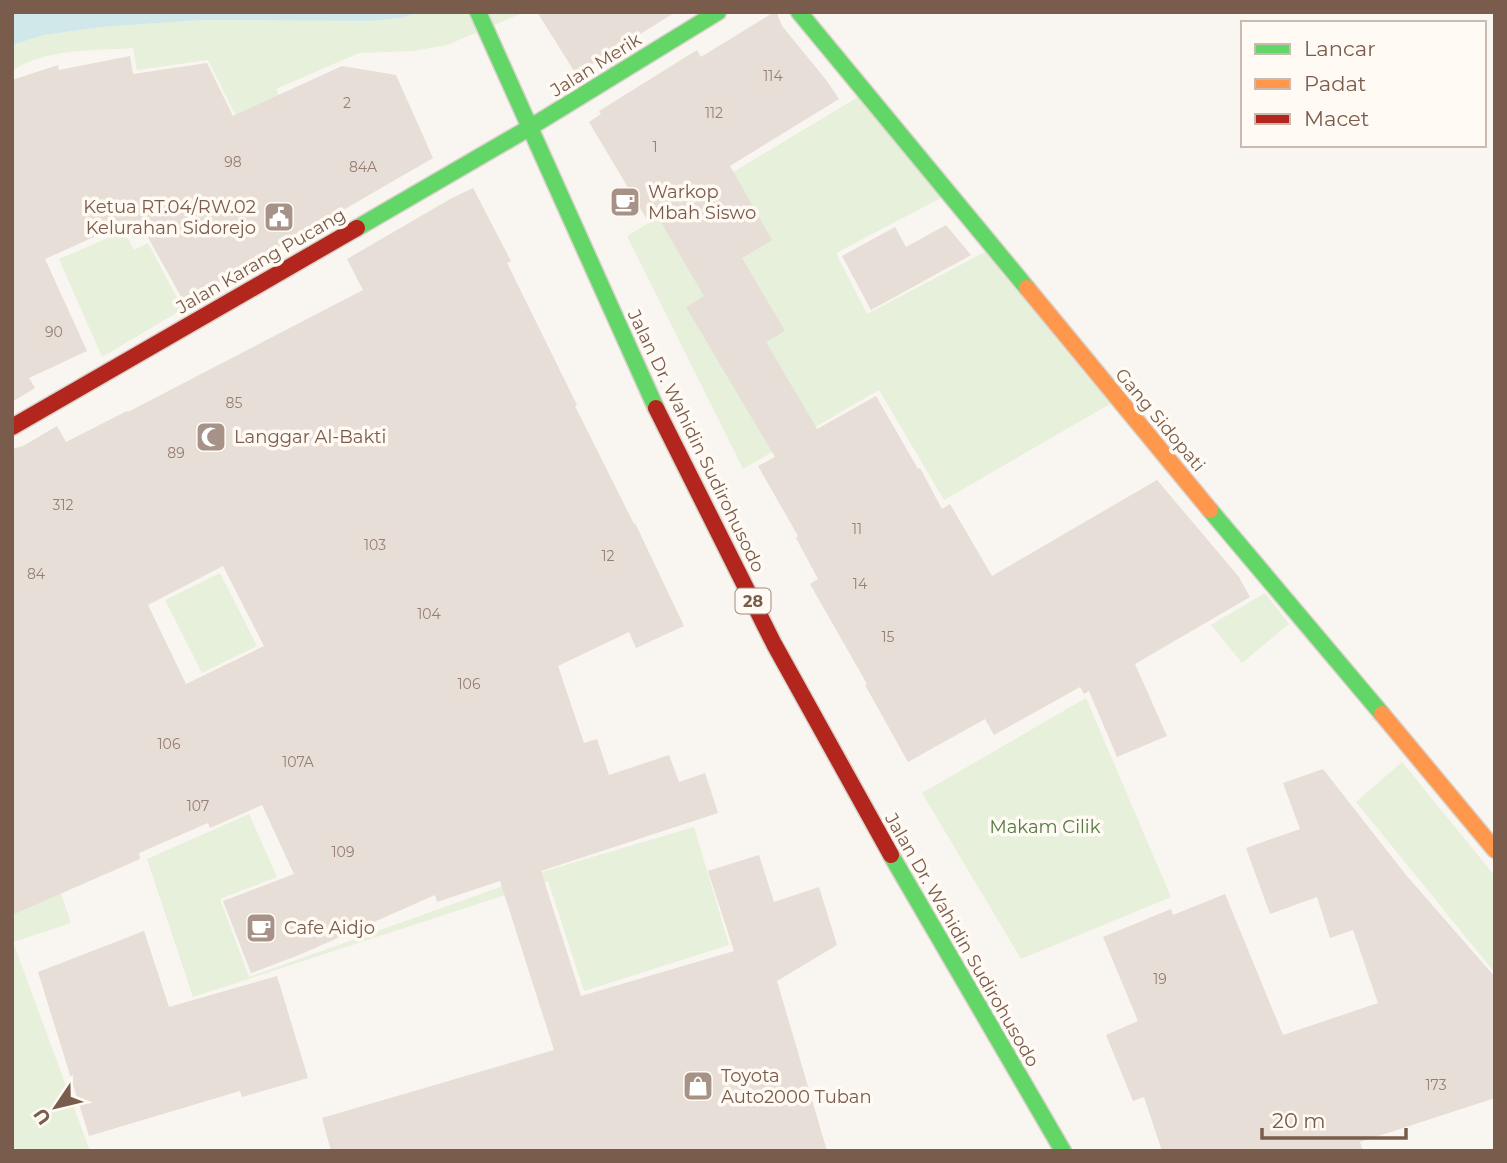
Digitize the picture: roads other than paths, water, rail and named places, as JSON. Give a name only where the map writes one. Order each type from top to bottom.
[{"type":"main road","name":"Jalan Dr. Wahidin Sudirohusodo","points":[[478,12],[671,440],[774,644],[868,817],[1063,1151]]},
{"type":"main road","name":"Jalan Merik","points":[[529,128],[718,12]]},
{"type":"main road","name":"Gang Sidopati","points":[[799,12],[1030,294],[1495,850]]},
{"type":"main road","name":"Jalan Karang Pucang","points":[[12,427],[529,128]]},
{"type":"water","points":[[12,12],[421,12],[373,21],[202,20],[102,27],[44,35],[12,45]]},
{"type":"place","name":"Warkop Mbah Siswo","points":[[625,202]]},
{"type":"place","name":"Ketua RT.04/RW.02 Kelurahan Sidorejo","points":[[279,217]]},
{"type":"place","name":"Langgar Al-Bakti","points":[[211,437]]},
{"type":"place","name":"Cafe Aidjo","points":[[261,928]]},
{"type":"place","name":"Toyota Auto2000 Tuban","points":[[698,1086]]},
{"type":"park label","name":"Makam Cilik","points":[[1045,827]]}]
